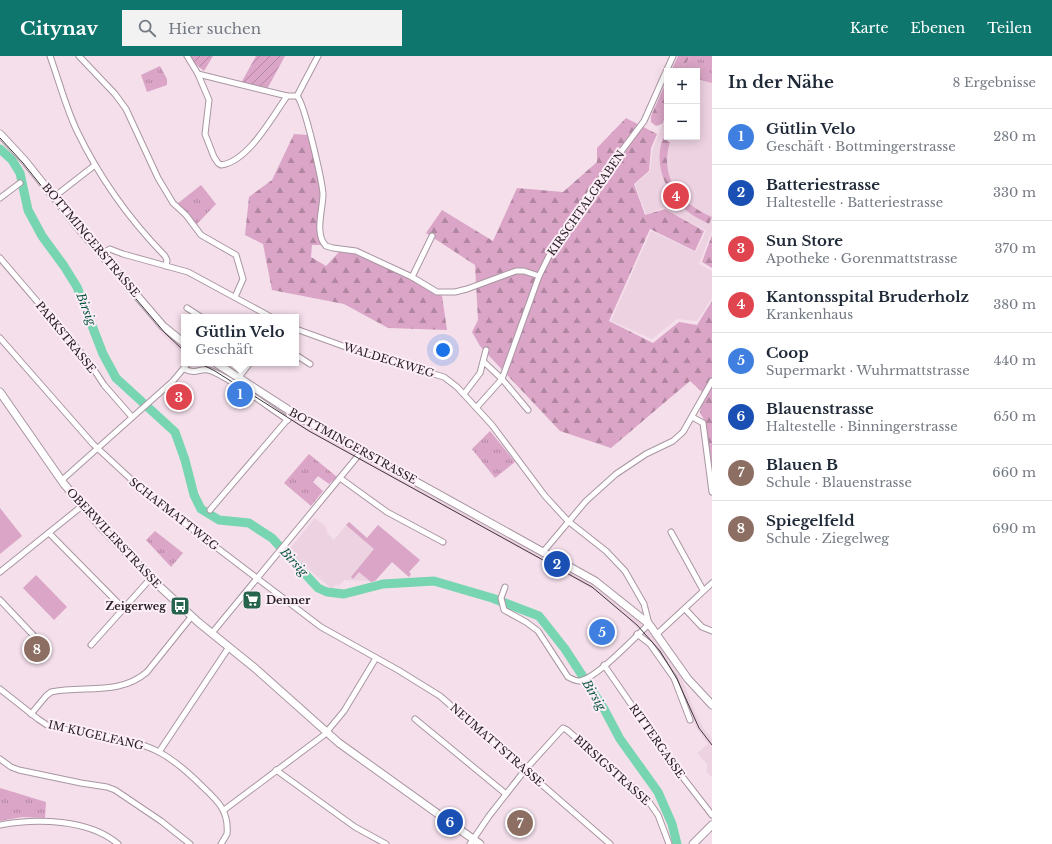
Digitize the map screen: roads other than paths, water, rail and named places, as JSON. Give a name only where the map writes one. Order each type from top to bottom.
[{"type":"main road","name":"BOTTMINGERSTRASSE","points":[[0,134],[25,161],[101,254],[163,326],[181,341]]},
{"type":"main road","name":"BOTTMINGERSTRASSE","points":[[221,366],[293,413],[595,581],[649,624],[688,679],[712,705]]},
{"type":"main road","name":"OBERWILERSTRASSE","points":[[1,397],[82,506],[151,578],[192,616],[230,647],[340,743],[471,841],[480,844]]},
{"type":"main road","points":[[693,844],[712,825]]},
{"type":"street","points":[[50,56],[76,130],[102,180],[132,220],[165,256],[167,260],[166,266]]},
{"type":"street","points":[[79,56],[115,94],[126,109],[158,178],[173,203],[186,214],[201,234],[236,255],[243,279],[235,297]]},
{"type":"street","points":[[187,56],[198,74],[209,100],[205,134],[214,157],[218,163],[222,165],[232,162],[247,150],[258,138],[287,96]]},
{"type":"street","points":[[297,96],[318,56]]},
{"type":"street","name":"KIRSCHTALGRABEN","points":[[477,407],[502,379],[539,276],[554,246],[644,120],[673,56]]},
{"type":"street","points":[[198,74],[287,96],[297,96]]},
{"type":"street","points":[[297,96],[302,106],[323,194],[321,235],[323,242],[333,248],[356,251],[412,277],[437,292],[455,292],[516,270],[539,276]]},
{"type":"street","points":[[54,197],[95,165]]},
{"type":"street","points":[[0,198],[20,183]]},
{"type":"street","points":[[412,277],[432,236]]},
{"type":"street","points":[[101,254],[108,249],[112,249],[123,254],[188,272],[266,314]]},
{"type":"street","name":"PARKSTRASSE","points":[[0,258],[89,362],[104,385],[132,417]]},
{"type":"street","points":[[187,308],[196,314]]},
{"type":"street","name":"WALDECKWEG","points":[[299,330],[365,354],[444,377],[477,407],[520,460],[545,496],[568,522],[614,558],[625,571],[644,604],[649,624]]},
{"type":"street","name":"SCHAFMATTWEG","points":[[0,338],[83,434],[149,496],[324,629],[376,658]]},
{"type":"street","points":[[464,394],[480,373],[486,350]]},
{"type":"street","points":[[299,358],[310,364]]},
{"type":"street","points":[[484,362],[502,379],[528,410]]},
{"type":"street","points":[[62,480],[152,401],[186,366]]},
{"type":"street","points":[[239,377],[248,366]]},
{"type":"street","name":"BOTTMINGERSTRASSE","points":[[184,369],[193,373],[208,370],[288,420]]},
{"type":"street","points":[[543,552],[586,501],[616,474],[646,454],[673,441],[683,432],[712,381]]},
{"type":"street","points":[[210,510],[293,413]]},
{"type":"street","points":[[692,417],[703,423],[712,492]]},
{"type":"street","points":[[212,633],[362,451]]},
{"type":"street","points":[[340,478],[387,512],[443,542]]},
{"type":"street","points":[[0,572],[82,506]]},
{"type":"street","points":[[671,532],[704,590]]},
{"type":"street","points":[[49,533],[124,610]]},
{"type":"street","points":[[91,645],[124,610],[151,578]]},
{"type":"street","points":[[657,634],[712,583]]},
{"type":"street","points":[[505,587],[501,598],[504,610],[526,622],[538,631],[568,677],[575,681],[588,677],[604,665],[649,624]]},
{"type":"street","points":[[0,600],[34,636]]},
{"type":"street","points":[[685,609],[702,627],[712,631]]},
{"type":"street","points":[[31,714],[51,692],[122,687],[137,680],[146,673],[192,616]]},
{"type":"street","points":[[638,634],[650,644],[674,678],[690,720]]},
{"type":"street","points":[[159,752],[230,647]]},
{"type":"street","points":[[221,844],[226,838],[228,828],[224,810],[276,770],[319,740],[327,732],[344,711],[376,658]]},
{"type":"street","name":"NEUMATTSTRASSE","points":[[376,658],[440,696],[610,844]]},
{"type":"street","name":"RITTERGASSE","points":[[604,665],[663,751],[712,815]]},
{"type":"street","name":"IM KUGELFANG","points":[[0,689],[47,725],[140,744],[159,752],[184,768],[224,810]]},
{"type":"street","points":[[415,719],[506,794]]},
{"type":"street","name":"BIRSIGSTRASSE","points":[[471,841],[525,770],[563,728],[649,802],[658,815],[669,844]]},
{"type":"street","points":[[0,759],[11,767],[19,770],[107,787],[115,790],[161,821],[190,844]]},
{"type":"street","points":[[276,770],[377,842],[386,844]]},
{"type":"street","points":[[0,825],[22,820],[82,827],[96,830],[109,836],[118,844]]},
{"type":"waterway","name":"Birsig","points":[[0,149],[12,160],[20,173],[28,210],[42,236],[77,287],[103,354],[116,378],[175,432],[185,460],[194,495],[201,509],[219,520],[249,523],[272,538],[318,588],[327,592],[344,594],[383,584],[434,581],[492,598],[539,616],[565,649],[604,709],[620,739],[658,792],[672,824],[677,844]]},
{"type":"tram line","points":[[0,138],[23,163],[63,213],[165,333],[181,348]]},
{"type":"tram line","points":[[205,366],[309,431],[592,587],[637,625],[660,651],[677,679],[699,728],[712,745]]},
{"type":"place","name":"Kantonsspital Bruderholz","points":[[676,196]]},
{"type":"place","name":"Gütlin Velo","points":[[240,394]]},
{"type":"place","name":"Sun Store","points":[[179,397]]},
{"type":"place","name":"Batteriestrasse","points":[[557,564]]},
{"type":"place","name":"Denner","points":[[252,600]]},
{"type":"place","name":"Zeigerweg","points":[[180,606]]},
{"type":"place","name":"Coop","points":[[602,632]]},
{"type":"place","name":"Spiegelfeld","points":[[37,649]]},
{"type":"place","name":"Blauenstrasse","points":[[450,822]]},
{"type":"place","name":"Blauen B","points":[[520,823]]}]
